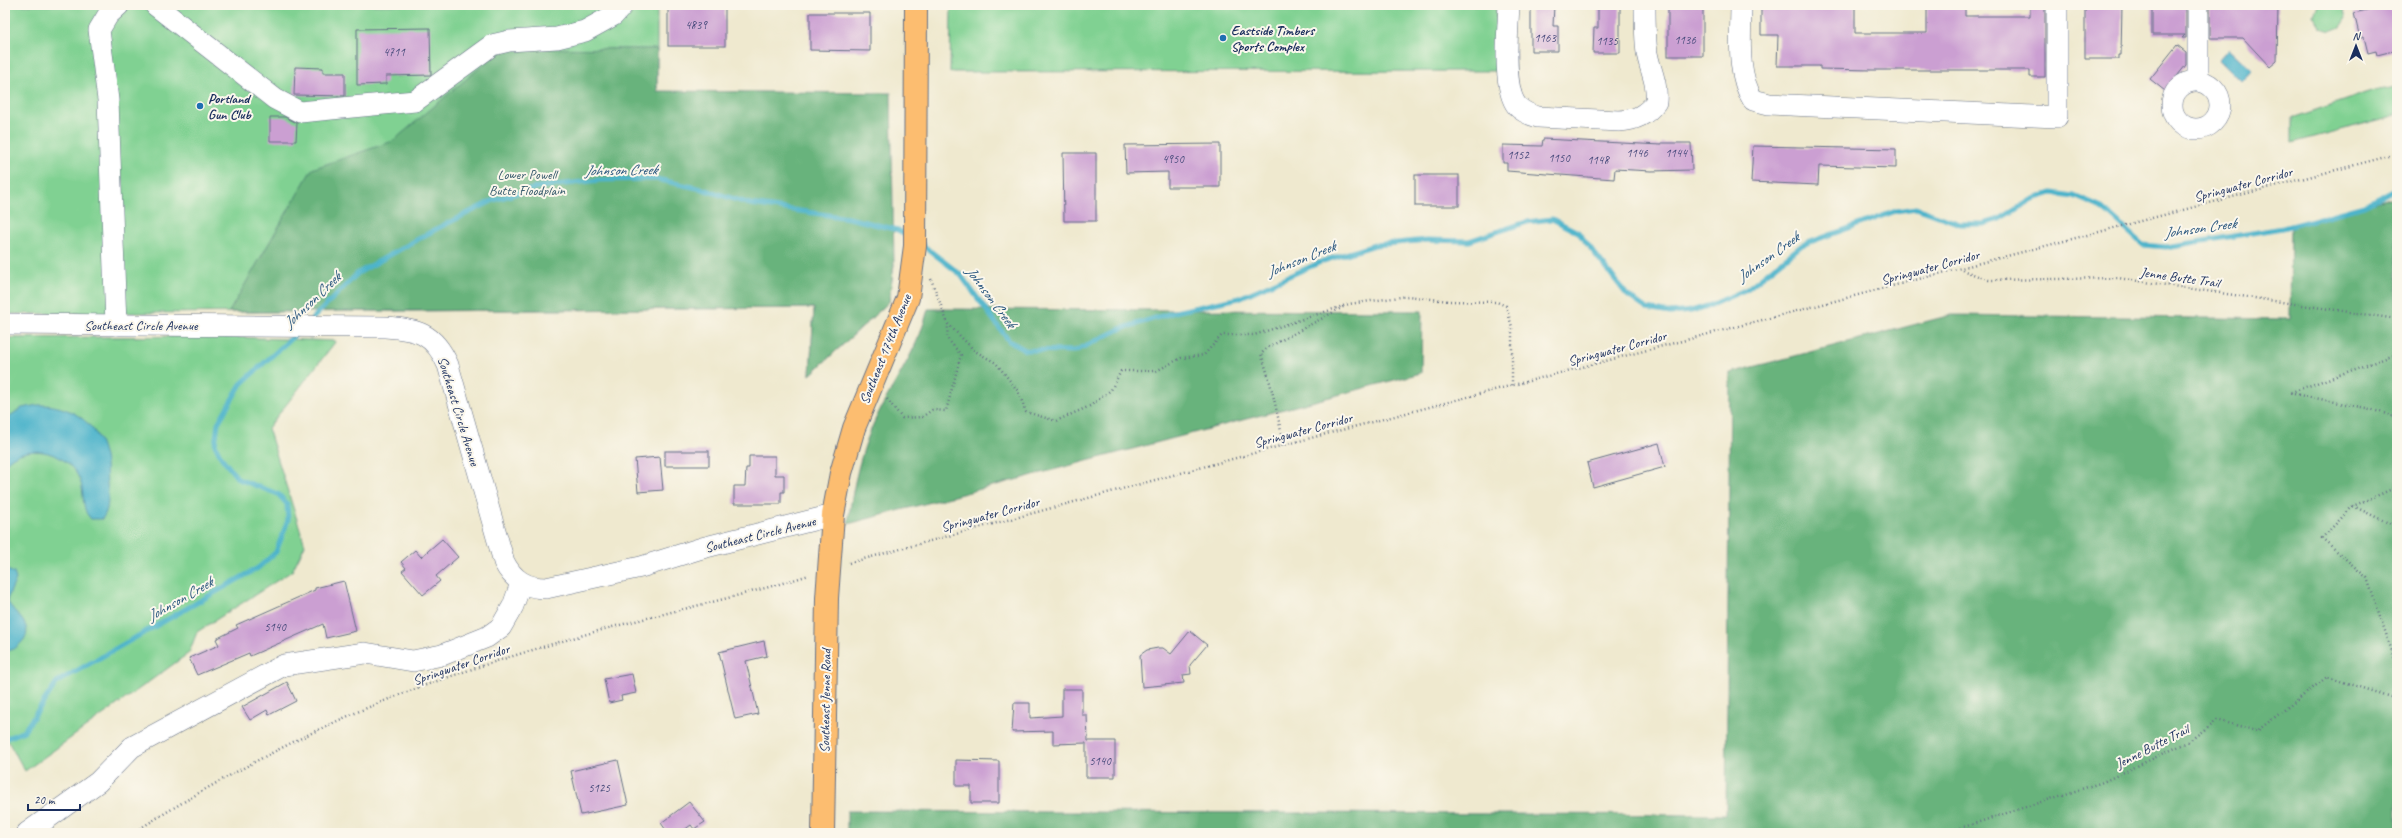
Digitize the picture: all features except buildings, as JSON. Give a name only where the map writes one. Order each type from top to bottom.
[{"type":"main road","name":"Southeast 174th Avenue","points":[[828,569],[833,515],[847,450],[873,382],[900,321],[913,271],[916,5]]},
{"type":"main road","name":"Southeast Jenne Road","points":[[823,833],[828,569]]},
{"type":"street","points":[[116,325],[108,100],[99,30],[108,15],[119,5]]},
{"type":"street","points":[[155,5],[275,99],[300,112],[415,101],[492,46],[509,41],[557,38],[585,31],[614,15],[623,5]]},
{"type":"street","points":[[1509,5],[1508,74],[1510,93],[1516,105],[1527,114],[1538,117],[1619,121],[1641,117],[1656,102],[1656,80],[1646,47],[1645,5]]},
{"type":"street","points":[[1741,5],[1743,76],[1747,90],[1753,100],[1769,104],[2057,117],[2057,5]]},
{"type":"street","points":[[2198,5],[2198,80]]},
{"type":"street","name":"Southeast Circle Avenue","points":[[5,324],[407,328],[427,336],[435,342],[448,365],[504,562],[511,574],[521,583],[540,588],[570,584],[833,515]]},
{"type":"street","points":[[27,833],[98,782],[132,747],[284,665],[366,652],[413,661],[442,655],[487,637],[501,627],[513,606],[521,583]]},
{"type":"path","name":"Springwater Corridor","points":[[133,833],[264,757],[314,732],[393,698],[507,658],[578,637],[1284,445],[1961,270],[2084,236],[2397,154]]},
{"type":"path","name":"Jenne Butte Trail","points":[[1961,270],[1989,280],[2118,278],[2397,319]]},
{"type":"path","points":[[913,271],[930,276],[948,324],[975,351],[996,363],[1018,391],[1026,412],[1056,421],[1090,406],[1111,390],[1121,371],[1156,371],[1181,358],[1204,355],[1222,335],[1254,335],[1349,304],[1408,296],[1448,301],[1497,302],[1506,306],[1512,327],[1512,386]]},
{"type":"path","points":[[1284,445],[1277,418],[1271,381],[1261,354],[1267,348],[1349,304]]},
{"type":"path","points":[[873,382],[902,418],[922,417],[932,410],[946,411],[961,355],[947,338],[948,324]]},
{"type":"path","points":[[2397,354],[2289,393],[2366,408],[2397,417]]},
{"type":"path","points":[[2397,488],[2353,506],[2322,538],[2368,578],[2397,666]]},
{"type":"path","points":[[2353,506],[2397,527]]},
{"type":"path","name":"Jenne Butte Trail","points":[[1945,833],[2103,782],[2188,742],[2217,720],[2257,731],[2328,677],[2397,699]]},
{"type":"green space","points":[[5,5],[657,5],[657,91],[894,264],[889,302],[810,375],[814,308],[5,314]]},
{"type":"green space","name":"Eastside Timbers Sports Complex","points":[[951,5],[1496,5],[1496,71],[950,72]]},
{"type":"green space","points":[[2318,5],[2342,5],[2346,18],[2340,27],[2330,31],[2320,28],[2314,15]]},
{"type":"green space","name":"Lower Powell Butte Floodplain","points":[[503,48],[657,49],[657,91],[891,93],[894,264],[889,302],[810,375],[814,308],[229,312],[312,169],[393,141]]},
{"type":"green space","points":[[2397,86],[2397,115],[2292,143],[2292,118],[2378,89]]},
{"type":"green space","points":[[2397,197],[2397,833],[847,833],[847,811],[1726,815],[1730,373],[1951,315],[2290,319],[2291,225]]},
{"type":"green space","points":[[928,309],[1422,311],[1421,373],[848,524],[859,464],[874,422],[914,348]]},
{"type":"green space","points":[[205,336],[336,341],[268,428],[305,545],[292,571],[197,632],[189,653],[25,771],[5,736],[5,338]]},
{"type":"water","points":[[2229,49],[2252,70],[2241,82],[2219,60]]},
{"type":"water","points":[[38,405],[60,408],[71,412],[80,417],[95,432],[100,442],[106,464],[108,502],[105,515],[102,519],[91,519],[87,514],[78,476],[72,467],[64,460],[44,452],[33,451],[13,457],[5,464],[5,419],[22,408]]},
{"type":"water","points":[[5,569],[14,573],[16,579],[7,600],[23,620],[27,631],[26,637],[16,648],[5,651]]},
{"type":"waterway","name":"Johnson Creek","points":[[312,319],[358,273],[436,229],[494,200],[539,187],[600,180],[656,179],[702,189],[750,204],[849,218],[898,230],[910,237]]},
{"type":"waterway","name":"Johnson Creek","points":[[920,243],[960,274],[1009,341],[1025,350],[1075,351],[1120,329],[1175,312],[1239,298],[1323,261],[1375,245],[1427,240],[1469,241],[1527,222],[1552,219],[1578,232],[1627,295],[1647,309],[1670,313],[1691,311],[1711,305],[1747,289],[1802,245],[1896,211],[1916,208],[1960,224],[1984,224],[2000,219],[2033,199],[2052,193],[2074,196],[2102,208],[2143,245],[2166,247],[2283,228],[2364,206],[2397,189]]},
{"type":"waterway","name":"Johnson Creek","points":[[5,739],[24,731],[57,682],[258,568],[276,552],[288,520],[287,504],[278,494],[238,479],[221,457],[215,445],[218,423],[241,384],[297,333]]},
{"type":"place","name":"Eastside Timbers Sports Complex","points":[[1223,38]]},
{"type":"place","name":"Portland Gun Club","points":[[200,106]]}]
